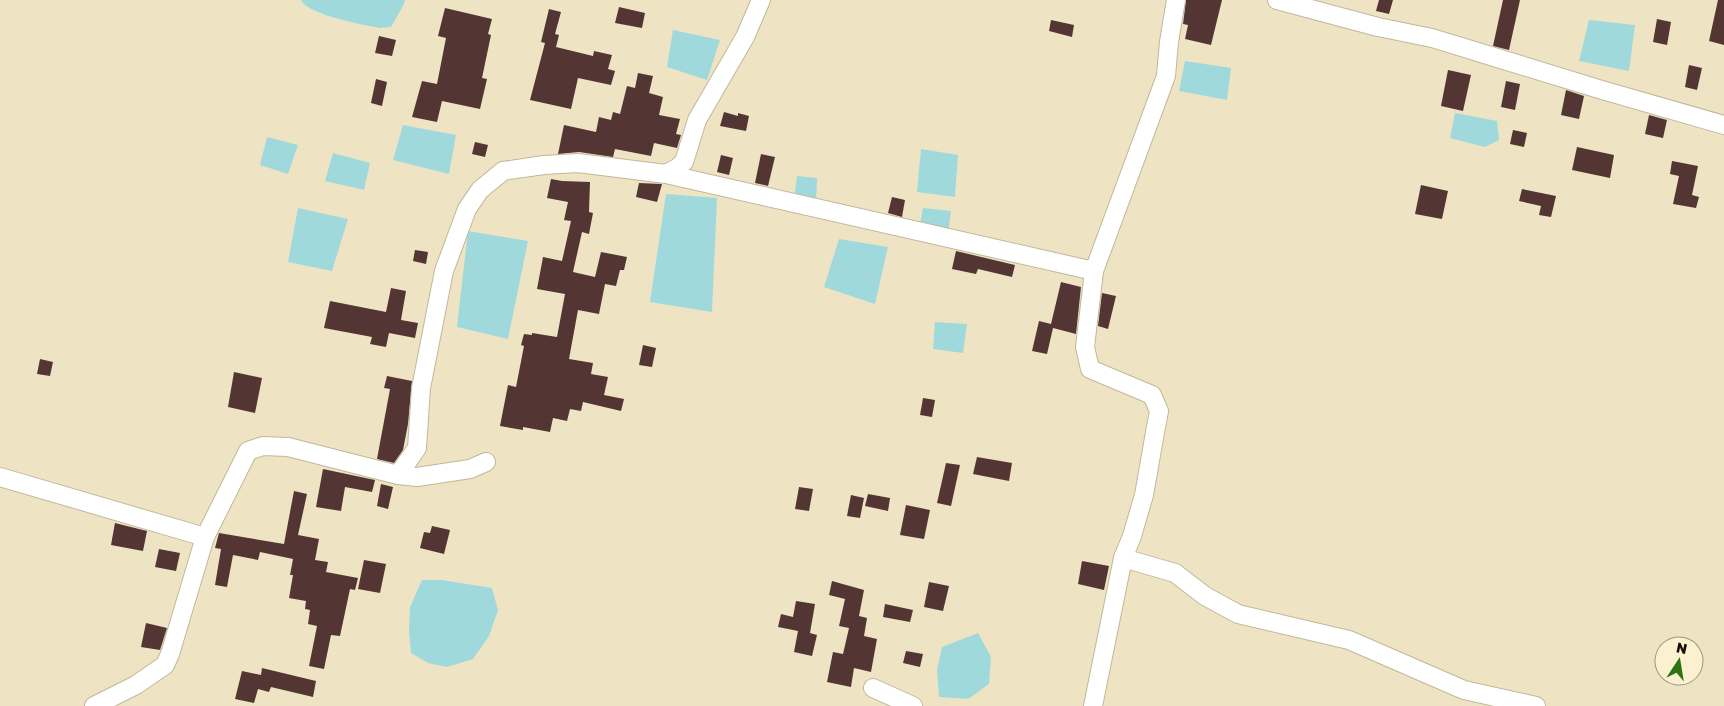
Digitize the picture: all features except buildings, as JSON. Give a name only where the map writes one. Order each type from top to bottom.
[{"type":"street","points":[[666,174],[684,162],[696,120],[745,37],[760,0]]},
{"type":"street","points":[[1093,706],[1123,558],[1132,536],[1144,495],[1159,411],[1152,395],[1090,369],[1086,347],[1094,271],[1166,76],[1176,0]]},
{"type":"street","points":[[1277,0],[1378,27],[1432,38],[1724,125]]},
{"type":"street","points":[[398,475],[417,448],[421,388],[444,271],[467,209],[480,190],[503,172],[544,165],[578,163],[666,174],[1094,271]]},
{"type":"street","points":[[94,706],[136,685],[165,665],[205,537],[248,451],[264,446],[296,449],[398,475],[417,476],[470,469],[486,462]]},
{"type":"street","points":[[0,477],[205,537]]},
{"type":"street","points":[[1123,558],[1175,573],[1204,596],[1238,614],[1349,640],[1464,690],[1536,706]]},
{"type":"street","points":[[873,688],[913,706]]},
{"type":"water","points":[[301,0],[405,0],[391,27],[380,28],[325,15],[306,5]]},
{"type":"water","points":[[1589,20],[1635,25],[1629,71],[1579,61]]},
{"type":"water","points":[[673,30],[720,40],[707,80],[667,67]]},
{"type":"water","points":[[1185,61],[1231,68],[1227,100],[1179,91]]},
{"type":"water","points":[[1455,113],[1497,121],[1499,140],[1485,147],[1450,138]]},
{"type":"water","points":[[403,125],[456,135],[449,174],[393,160]]},
{"type":"water","points":[[267,137],[298,145],[288,174],[260,165]]},
{"type":"water","points":[[921,149],[958,155],[955,197],[917,192]]},
{"type":"water","points":[[333,153],[370,163],[364,190],[325,181]]},
{"type":"water","points":[[797,176],[817,178],[816,204],[794,200]]},
{"type":"water","points":[[666,194],[717,198],[712,312],[650,302]]},
{"type":"water","points":[[298,208],[348,219],[332,271],[288,262]]},
{"type":"water","points":[[923,208],[951,211],[948,234],[919,229]]},
{"type":"water","points":[[468,231],[528,241],[508,339],[457,327]]},
{"type":"water","points":[[839,239],[888,247],[875,304],[824,287]]},
{"type":"water","points":[[935,322],[967,324],[963,353],[933,349]]},
{"type":"water","points":[[422,580],[442,580],[492,588],[498,610],[489,636],[473,659],[447,667],[428,663],[411,653],[410,607]]},
{"type":"water","points":[[978,633],[991,657],[989,684],[968,699],[939,697],[937,670],[942,647]]}]
